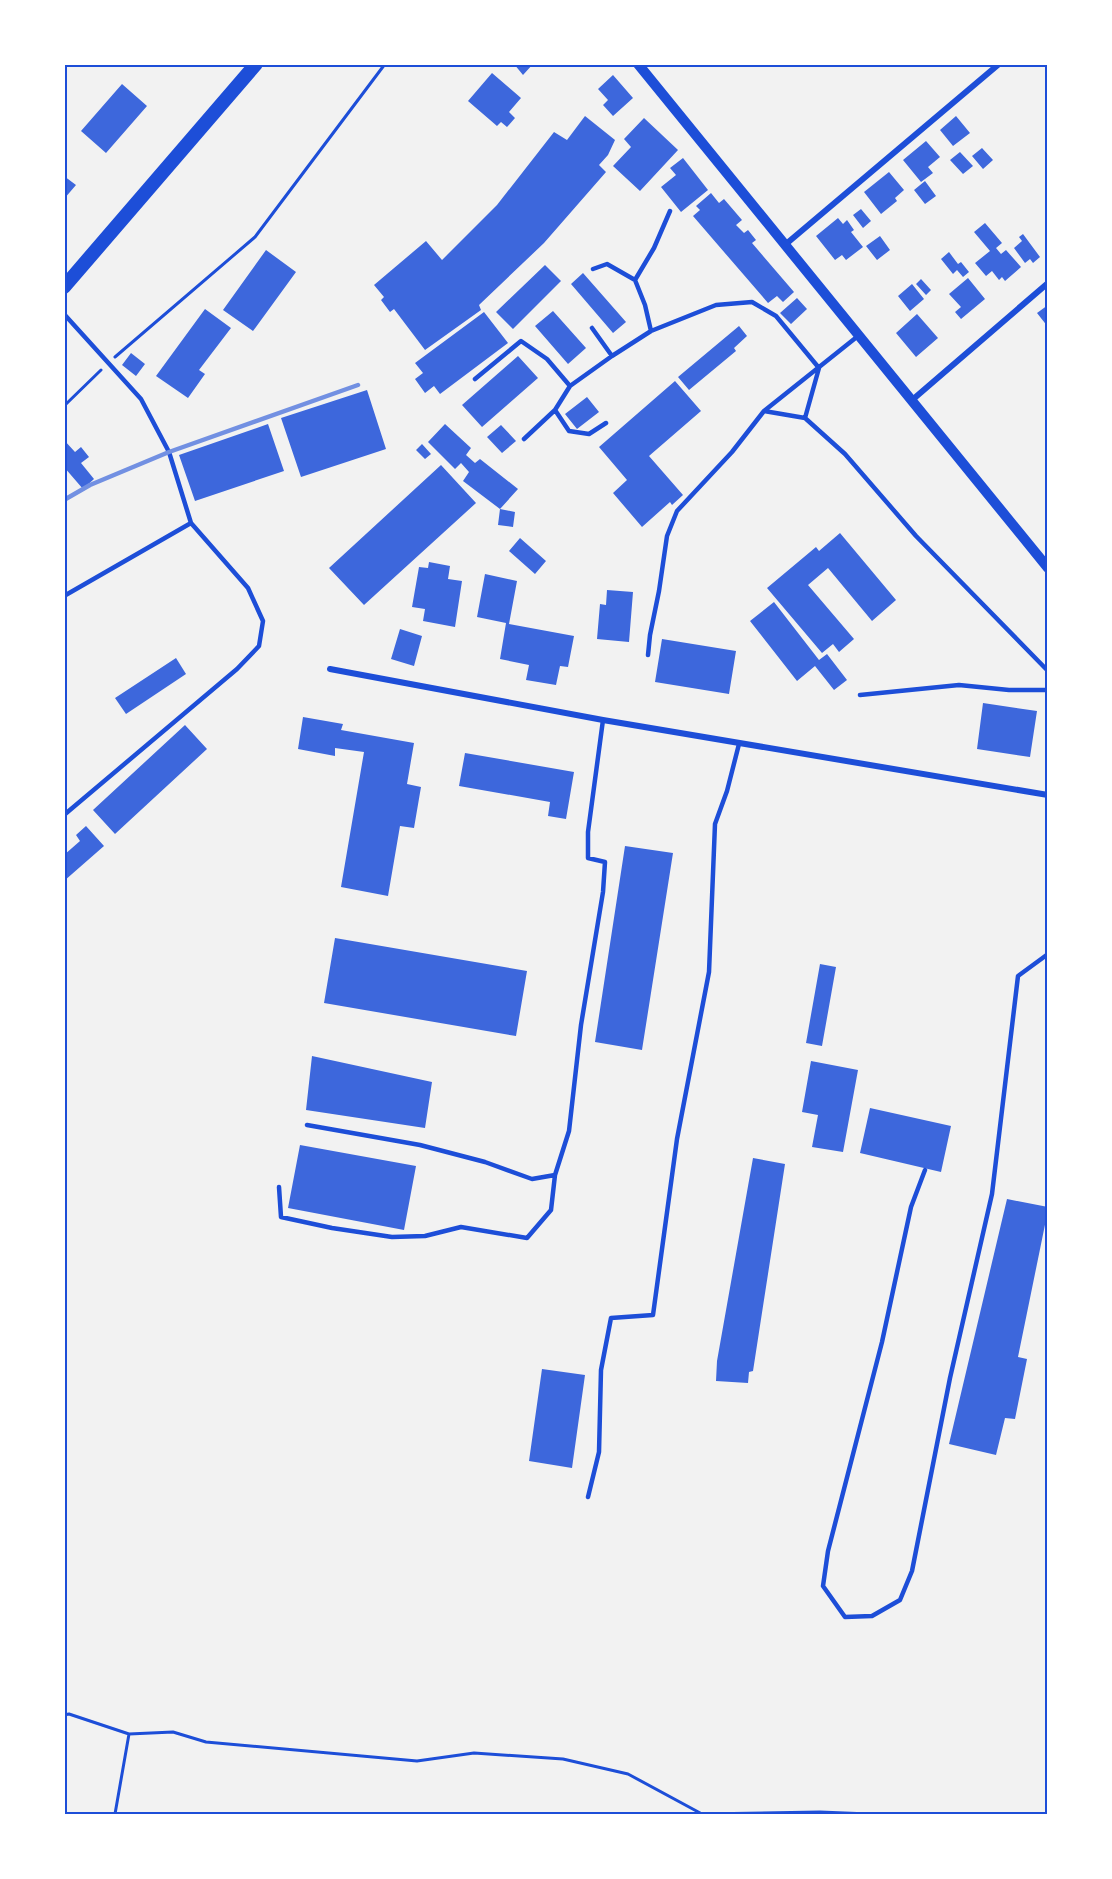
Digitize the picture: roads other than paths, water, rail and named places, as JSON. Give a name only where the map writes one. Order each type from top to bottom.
[{"type":"main road","points":[[64,287],[256,64]]},
{"type":"street","points":[[638,64],[1047,568]]},
{"type":"street","points":[[786,244],[999,64]]},
{"type":"street","points":[[911,401],[1047,283]]},
{"type":"street","points":[[330,669],[739,744],[1047,795]]},
{"type":"lane","points":[[635,280],[654,248],[670,212]]},
{"type":"lane","points":[[593,269],[608,264],[635,280],[645,305],[651,331]]},
{"type":"lane","points":[[524,439],[555,410],[570,386],[612,356],[651,331],[716,305],[752,302],[776,316],[819,368]]},
{"type":"lane","points":[[64,314],[141,399],[169,452],[191,523],[248,588],[263,621],[259,646],[237,669],[64,815]]},
{"type":"lane","points":[[592,328],[612,356]]},
{"type":"lane","points":[[648,655],[667,536],[677,511],[732,452],[764,411],[858,336]]},
{"type":"lane","points":[[475,379],[521,340],[547,359],[570,386]]},
{"type":"lane","points":[[805,418],[819,368]]},
{"type":"lane","points":[[555,410],[569,431],[589,434],[606,423]]},
{"type":"lane","points":[[764,411],[805,418],[845,454],[916,536],[1047,671]]},
{"type":"lane","points":[[64,596],[191,523]]},
{"type":"lane","points":[[860,695],[959,685],[1009,690],[1047,690]]},
{"type":"lane","points":[[279,1187],[281,1217],[332,1228],[393,1237],[425,1236],[461,1227],[527,1238],[551,1210],[555,1175],[569,1131],[581,1025],[603,892],[605,862],[588,858],[588,832],[603,720]]},
{"type":"lane","points":[[588,1497],[599,1452],[601,1370],[611,1318],[653,1315],[677,1139],[710,972],[715,824],[727,791],[739,744]]},
{"type":"lane","points":[[925,1170],[911,1207],[882,1342],[828,1551],[823,1586],[845,1617],[872,1616],[900,1600],[912,1572],[950,1378],[992,1194],[1018,976],[1047,954]]},
{"type":"lane","points":[[307,1125],[420,1145],[485,1162],[532,1179],[555,1175]]},
{"type":"railway","points":[[64,500],[90,485],[169,452],[358,385]]}]
